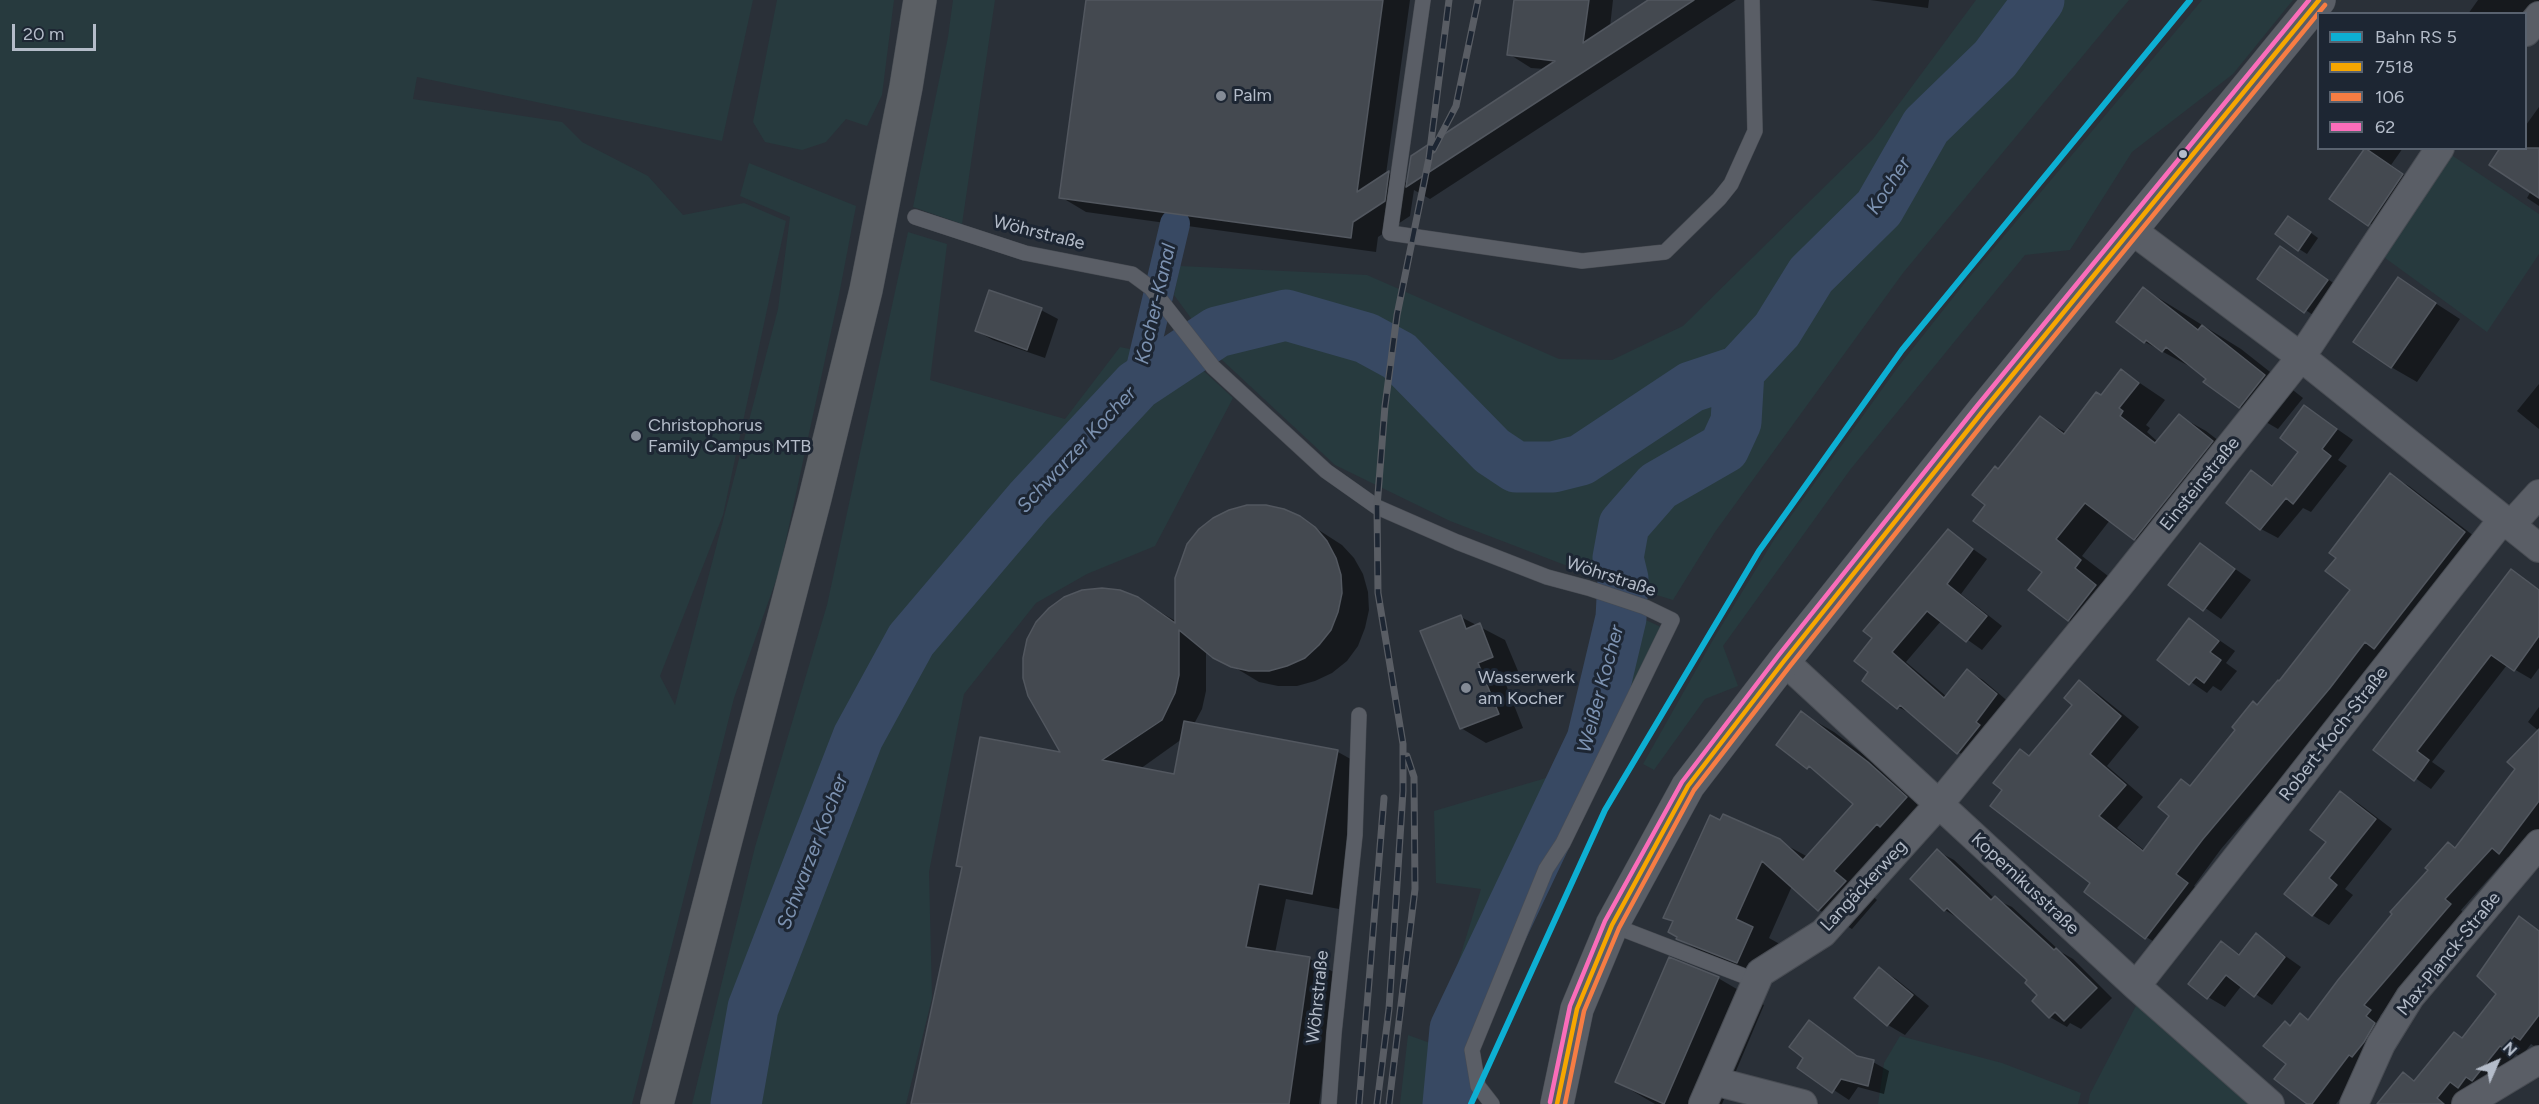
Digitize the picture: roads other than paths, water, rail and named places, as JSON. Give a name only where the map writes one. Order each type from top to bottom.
[{"type":"highway","points":[[657,1104],[815,498],[866,290],[906,87],[920,0]]},
{"type":"street","points":[[1557,1104],[1577,1009],[1612,925],[1688,786],[1784,661],[1983,411],[2133,231],[2319,0]]},
{"type":"street","points":[[2527,31],[2539,16]]},
{"type":"street","name":"Einsteinstraße","points":[[1939,804],[2301,357],[2439,150]]},
{"type":"street","points":[[2133,231],[2301,357],[2539,548]]},
{"type":"street","name":"Robert-Koch-Straße","points":[[2136,986],[2499,524],[2510,526],[2539,494]]},
{"type":"street","name":"Kopernikusstraße","points":[[1784,661],[2136,986],[2270,1104]]},
{"type":"street","name":"Langäckerweg","points":[[1803,1104],[1709,1092],[1760,973],[1822,933],[1939,804]]},
{"type":"street","name":"Max-Planck-Straße","points":[[2354,1104],[2381,1044],[2410,997],[2539,844]]},
{"type":"street","points":[[2466,1104],[2539,1060]]},
{"type":"lane","points":[[1423,0],[1390,233],[1582,261],[1665,252],[1719,199],[1731,184],[1755,131],[1752,0]]},
{"type":"lane","name":"Wöhrstraße","points":[[915,217],[1025,253],[1132,274],[1151,288],[1213,367],[1326,471],[1377,507],[1457,542],[1537,573],[1645,607],[1672,620],[1563,843],[1546,869],[1472,1050],[1478,1086],[1492,1104]]},
{"type":"lane","name":"Wöhrstraße","points":[[1329,1104],[1334,1033],[1355,835],[1359,715]]},
{"type":"lane","points":[[1612,925],[1757,981]]},
{"type":"waterway","name":"Schwarzer Kocher","points":[[736,1104],[753,1008],[858,737],[911,640],[1029,501],[1137,385],[1217,332],[1286,315],[1366,338],[1399,356],[1492,451],[1516,467],[1553,467],[1581,460],[1691,387],[1739,371],[1777,330],[1811,275],[1879,208],[1926,126],[1995,59],[2039,0]]},
{"type":"waterway","name":"Kocher-Kanal","points":[[1137,385],[1175,224]]},
{"type":"waterway","name":"Weißer Kocher","points":[[1448,1104],[1455,1029],[1592,740],[1621,618],[1623,579],[1618,558],[1624,525],[1658,486],[1724,448],[1736,422],[1739,371]]},
{"type":"railway","points":[[1377,1104],[1389,1009],[1403,791],[1403,744],[1378,593],[1377,507],[1385,406],[1397,315],[1429,158],[1449,0]]},
{"type":"railway","points":[[1433,150],[1456,106],[1478,0]]},
{"type":"railway","points":[[1389,1104],[1415,889],[1414,777],[1407,756]]},
{"type":"railway","points":[[1359,1104],[1384,798]]},
{"type":"place","name":"Palm","points":[[1221,96]]},
{"type":"place","name":"Christophorus Family Campus MTB","points":[[636,436]]},
{"type":"place","name":"Wasserwerk am Kocher","points":[[1466,688]]},
{"type":"water label","name":"Kocher","points":[[1889,186]]}]
